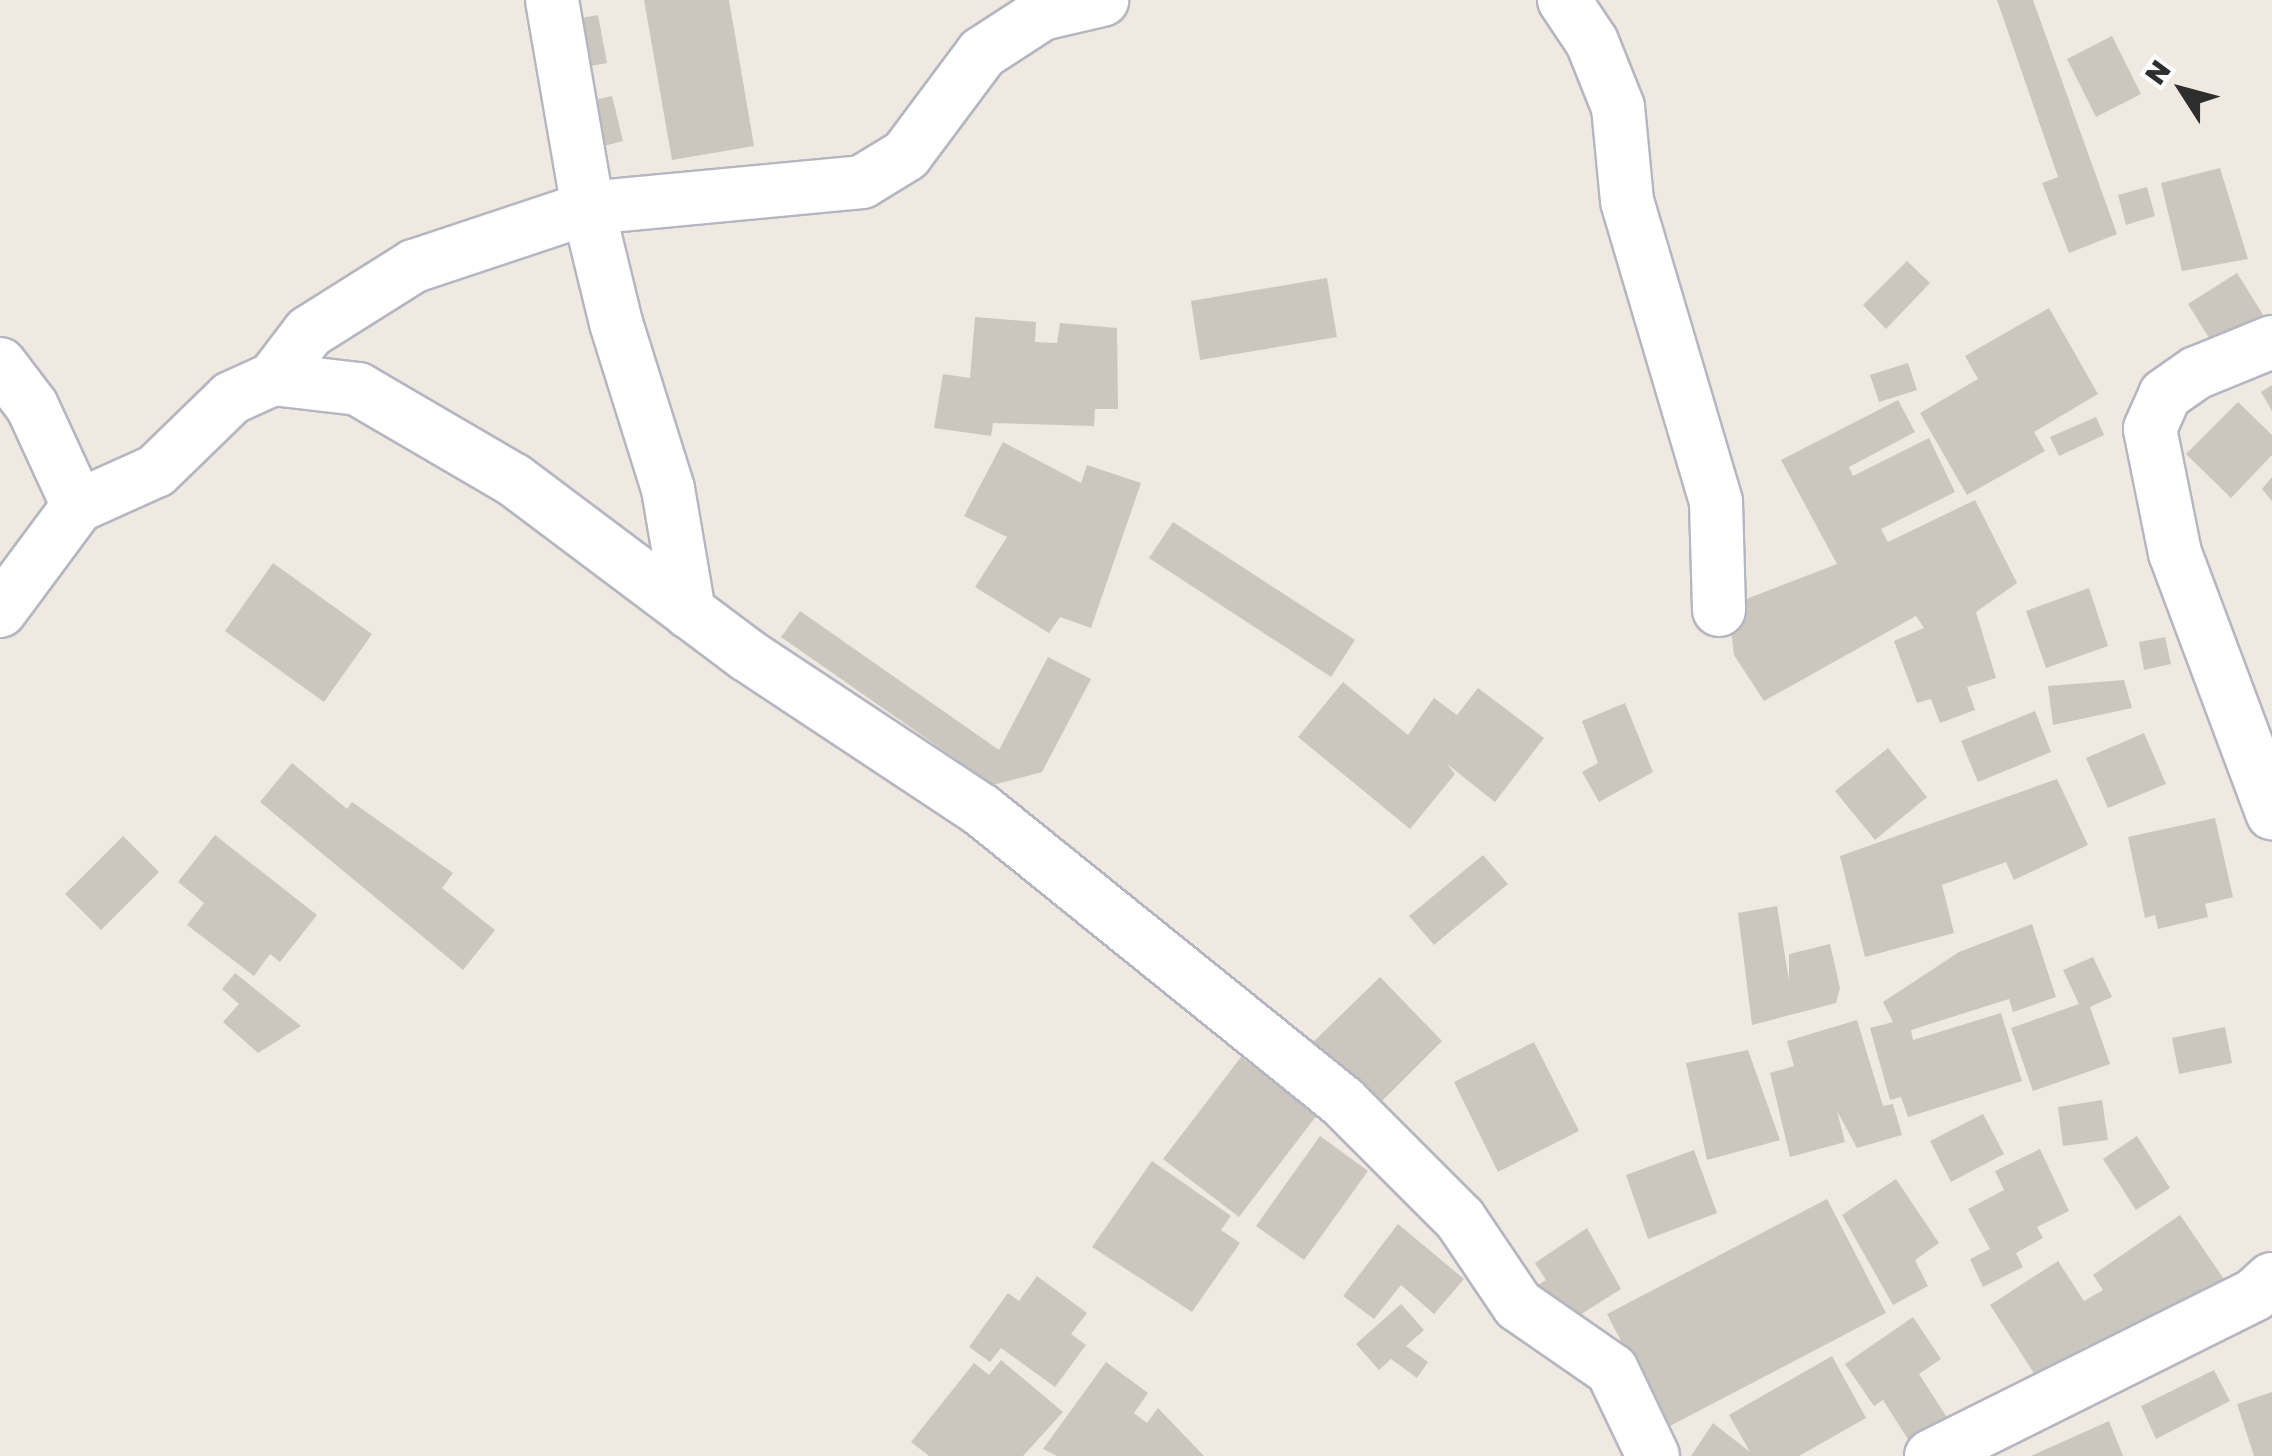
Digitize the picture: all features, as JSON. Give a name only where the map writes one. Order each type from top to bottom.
[{"type":"street","points":[[552,0],[588,208],[616,324],[668,490],[689,612]]},
{"type":"street","points":[[0,611],[78,506],[156,471],[231,398],[274,379],[309,332],[414,266],[588,208],[862,182],[906,154],[982,53],[1042,14],[1102,0]]},
{"type":"street","points":[[1564,0],[1592,42],[1618,107],[1627,201],[1716,502],[1719,610]]},
{"type":"street","points":[[2272,342],[2196,374],[2165,395],[2150,429],[2175,553],[2272,813]]},
{"type":"street","points":[[0,364],[32,406],[78,506]]},
{"type":"street","points":[[274,379],[358,388],[514,480],[689,612],[980,809],[1344,1102],[1460,1219],[1518,1305],[1612,1370],[1653,1456]]},
{"type":"street","points":[[1931,1456],[2266,1294]]},
{"type":"building","points":[[644,0],[729,0],[754,146],[672,160]]},
{"type":"building","points":[[1997,0],[2033,0],[2117,234],[2069,253],[2042,183],[2058,177]]},
{"type":"building","points":[[598,15],[607,63],[575,69],[566,21]]},
{"type":"building","points":[[2112,36],[2141,94],[2096,117],[2067,59]]},
{"type":"building","points":[[612,96],[623,141],[592,149],[581,103]]},
{"type":"building","points":[[2220,168],[2248,259],[2182,271],[2161,183]]},
{"type":"building","points":[[2147,187],[2155,216],[2126,225],[2118,195]]},
{"type":"building","points":[[1907,261],[1930,283],[1886,329],[1863,305]]},
{"type":"building","points":[[2237,273],[2270,326],[2221,357],[2188,304]]},
{"type":"building","points":[[1327,278],[1337,337],[1200,360],[1191,301]]},
{"type":"building","points":[[2049,308],[2098,394],[2034,432],[2045,451],[1967,495],[1920,413],[1978,379],[1965,356]]},
{"type":"building","points":[[975,317],[1036,322],[1035,342],[1057,343],[1060,323],[1117,328],[1118,409],[1095,409],[1094,426],[993,423],[991,436],[934,428],[943,374],[970,378]]},
{"type":"building","points":[[1908,363],[1917,390],[1879,402],[1870,375]]},
{"type":"building","points":[[2272,385],[2272,411],[2261,392]]},
{"type":"building","points":[[1898,400],[1915,432],[1849,467],[1853,476],[1929,438],[1955,492],[1881,529],[1888,542],[1975,500],[2017,583],[1976,612],[1996,678],[1967,687],[1975,710],[1940,723],[1931,699],[1917,703],[1894,641],[1924,628],[1916,616],[1764,701],[1734,655],[1728,606],[1837,564],[1781,460]]},
{"type":"building","points":[[2238,402],[2272,435],[2272,455],[2231,498],[2186,454]]},
{"type":"building","points":[[2096,417],[2104,435],[2059,456],[2050,437]]},
{"type":"building","points":[[1003,442],[1081,483],[1087,465],[1141,483],[1091,628],[1060,617],[1049,633],[975,587],[1007,537],[964,516]]},
{"type":"building","points":[[2272,477],[2272,501],[2262,489]]},
{"type":"building","points":[[1173,522],[1355,640],[1331,677],[1149,558]]},
{"type":"building","points":[[273,563],[372,634],[324,702],[225,631]]},
{"type":"building","points":[[2089,588],[2108,646],[2046,668],[2026,611]]},
{"type":"building","points":[[800,611],[999,750],[1048,657],[1091,679],[1042,772],[993,785],[781,637]]},
{"type":"building","points":[[2165,637],[2171,664],[2144,670],[2139,642]]},
{"type":"building","points":[[2124,680],[2132,708],[2053,725],[2048,686]]},
{"type":"building","points":[[1343,682],[1408,735],[1434,698],[1457,715],[1478,688],[1544,738],[1495,802],[1447,764],[1455,774],[1410,829],[1298,737]]},
{"type":"building","points":[[1625,703],[1653,772],[1599,802],[1582,772],[1598,763],[1582,721]]},
{"type":"building","points":[[2035,711],[2051,752],[1978,782],[1961,741]]},
{"type":"building","points":[[2144,733],[2166,784],[2108,808],[2086,758]]},
{"type":"building","points":[[1888,748],[1927,797],[1875,840],[1835,791]]},
{"type":"building","points":[[292,763],[347,809],[352,802],[453,873],[442,888],[495,930],[463,970],[260,802]]},
{"type":"building","points":[[2057,779],[2088,845],[2014,880],[2006,862],[1942,885],[1954,933],[1865,957],[1840,856]]},
{"type":"building","points":[[2215,818],[2233,897],[2205,904],[2208,917],[2158,929],[2155,915],[2145,918],[2128,837]]},
{"type":"building","points":[[215,835],[317,915],[280,962],[270,954],[254,976],[187,925],[204,903],[178,882]]},
{"type":"building","points":[[123,836],[159,872],[101,930],[65,894]]},
{"type":"building","points":[[1483,855],[1508,884],[1434,945],[1409,916]]},
{"type":"building","points":[[1777,906],[1789,981],[1789,954],[1830,944],[1840,988],[1836,1003],[1752,1025],[1738,913]]},
{"type":"building","points":[[2032,924],[2056,997],[2013,1012],[2009,999],[1911,1030],[1913,1040],[2001,1013],[2022,1081],[1908,1117],[1901,1097],[1890,1100],[1870,1028],[1893,1022],[1883,1002],[1959,952]]},
{"type":"building","points":[[2093,957],[2112,997],[2090,1007],[2110,1064],[2033,1091],[2011,1028],[2079,1004],[2063,970]]},
{"type":"building","points":[[235,973],[301,1026],[258,1053],[223,1022],[239,1004],[222,989]]},
{"type":"building","points":[[1380,977],[1442,1041],[1367,1116],[1303,1052]]},
{"type":"building","points":[[1857,1020],[1883,1106],[1893,1104],[1902,1135],[1857,1148],[1837,1111],[1845,1142],[1790,1157],[1770,1073],[1794,1066],[1787,1041]]},
{"type":"building","points":[[2225,1027],[2232,1063],[2179,1074],[2172,1038]]},
{"type":"building","points":[[1534,1042],[1579,1131],[1498,1172],[1454,1082]]},
{"type":"building","points":[[1748,1050],[1780,1140],[1707,1160],[1686,1063]]},
{"type":"building","points":[[1241,1057],[1317,1115],[1239,1217],[1163,1159]]},
{"type":"building","points":[[2102,1100],[2108,1140],[2063,1146],[2058,1107]]},
{"type":"building","points":[[1983,1114],[2004,1154],[1951,1182],[1930,1141]]},
{"type":"building","points":[[1320,1136],[1368,1171],[1304,1260],[1256,1226]]},
{"type":"building","points":[[2137,1136],[2170,1188],[2136,1210],[2103,1159]]},
{"type":"building","points":[[2040,1149],[2069,1211],[2037,1227],[2043,1238],[2016,1253],[2023,1267],[1983,1287],[1970,1259],[1990,1249],[1968,1209],[2004,1190],[1995,1171]]},
{"type":"building","points":[[1694,1150],[1717,1213],[1648,1239],[1626,1175]]},
{"type":"building","points":[[1152,1161],[1231,1216],[1221,1230],[1240,1243],[1192,1312],[1092,1247]]},
{"type":"building","points":[[1896,1179],[1939,1243],[1915,1260],[1928,1286],[1893,1305],[1842,1215]]},
{"type":"building","points":[[1827,1199],[1886,1313],[1666,1428],[1607,1314]]},
{"type":"building","points":[[2180,1215],[2226,1282],[2094,1357],[2088,1345],[2037,1378],[1990,1305],[2058,1261],[2084,1301],[2103,1290],[2093,1275]]},
{"type":"building","points":[[1398,1224],[1464,1279],[1434,1314],[1401,1285],[1374,1319],[1343,1296]]},
{"type":"building","points":[[1587,1228],[1621,1289],[1564,1325],[1538,1285],[1546,1280],[1535,1263]]},
{"type":"building","points":[[1037,1276],[1087,1313],[1071,1334],[1086,1345],[1055,1387],[1001,1348],[990,1362],[969,1347],[1008,1293],[1019,1301]]},
{"type":"building","points":[[1401,1304],[1424,1330],[1406,1346],[1428,1362],[1417,1378],[1391,1359],[1379,1370],[1356,1344]]},
{"type":"building","points":[[1913,1317],[1941,1359],[1919,1374],[1948,1419],[1911,1444],[1883,1400],[1874,1406],[1845,1364]]},
{"type":"building","points":[[1832,1356],[1866,1418],[1799,1456],[1691,1456],[1713,1423],[1750,1452],[1729,1415]]},
{"type":"building","points":[[1001,1360],[1063,1412],[1023,1456],[929,1456],[911,1442],[974,1363],[989,1375]]},
{"type":"building","points":[[1106,1362],[1148,1393],[1134,1413],[1147,1423],[1158,1408],[1204,1456],[1057,1456],[1043,1449]]},
{"type":"building","points":[[2214,1370],[2230,1401],[2156,1439],[2141,1406]]},
{"type":"building","points":[[2272,1392],[2272,1456],[2254,1456],[2237,1404]]},
{"type":"building","points":[[2109,1421],[2123,1456],[2031,1456]]}]
